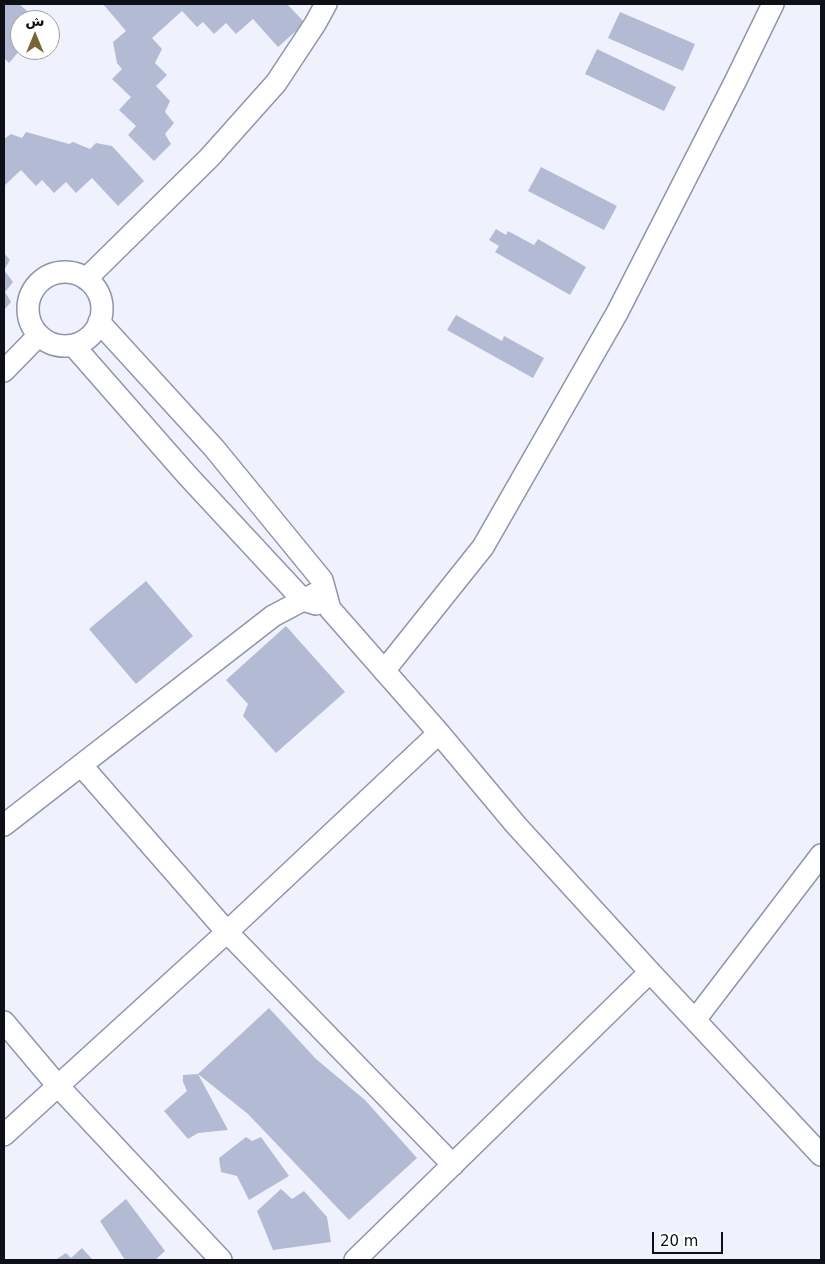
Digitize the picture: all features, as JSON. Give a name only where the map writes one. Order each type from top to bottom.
[{"type":"street","points":[[86,279],[208,158],[276,83],[326,4]]},
{"type":"street","points":[[384,671],[483,547],[617,314],[773,4]]},
{"type":"street","points":[[63,272],[75,273],[95,287],[100,298],[102,310],[100,322],[93,333],[84,341],[73,345],[60,346],[49,343],[38,336],[31,326],[28,302],[32,290],[40,281],[51,275],[63,272]]},
{"type":"street","points":[[100,322],[214,448],[322,580],[327,599],[384,671],[516,825],[650,972],[820,1152]]},
{"type":"street","points":[[4,371],[38,336]]},
{"type":"street","points":[[73,345],[188,475],[303,600]]},
{"type":"street","points":[[247,539],[270,516]]},
{"type":"street","points":[[4,824],[274,616],[303,600],[327,599]]},
{"type":"street","points":[[4,1135],[227,932],[439,733]]},
{"type":"street","points":[[81,765],[227,932],[452,1165]]},
{"type":"street","points":[[695,1020],[821,855]]},
{"type":"street","points":[[355,1260],[650,972]]},
{"type":"street","points":[[4,1022],[58,1086],[221,1260]]},
{"type":"building","points":[[4,4],[19,4],[26,10],[10,10],[10,60],[12,60],[9,63],[4,58]]},
{"type":"building","points":[[103,4],[287,4],[305,23],[278,47],[253,19],[236,34],[226,23],[214,34],[203,22],[197,27],[182,11],[152,38],[162,49],[155,63],[167,75],[156,86],[170,101],[165,112],[174,123],[165,134],[171,144],[154,161],[128,135],[136,126],[119,110],[131,97],[112,79],[122,69],[117,63],[113,42],[126,31]]},
{"type":"building","points":[[620,12],[695,44],[683,71],[608,38]]},
{"type":"building","points":[[597,49],[676,87],[664,111],[585,74]]},
{"type":"building","points":[[26,132],[69,144],[73,142],[90,149],[96,143],[112,146],[144,181],[118,206],[92,178],[76,193],[66,182],[54,193],[42,180],[36,186],[21,170],[4,186],[4,139],[11,134],[22,138]]},
{"type":"building","points":[[541,167],[617,206],[604,230],[528,191]]},
{"type":"building","points":[[496,229],[506,235],[508,231],[534,245],[538,239],[586,267],[570,295],[495,252],[499,246],[489,240]]},
{"type":"building","points":[[4,253],[10,260],[4,270]]},
{"type":"building","points":[[4,270],[13,282],[5,292],[11,302],[4,310]]},
{"type":"building","points":[[456,315],[502,341],[504,336],[544,358],[533,378],[447,330]]},
{"type":"building","points":[[146,581],[193,636],[136,684],[89,629]]},
{"type":"building","points":[[286,626],[345,692],[276,753],[243,716],[248,704],[226,680]]},
{"type":"building","points":[[269,1008],[316,1059],[365,1100],[417,1158],[349,1220],[248,1114],[198,1074]]},
{"type":"building","points":[[198,1074],[228,1130],[198,1133],[188,1139],[164,1111],[187,1091],[183,1082],[183,1075]]},
{"type":"building","points":[[246,1137],[252,1141],[261,1137],[289,1176],[249,1200],[237,1176],[221,1172],[219,1158]]},
{"type":"building","points":[[281,1189],[292,1199],[304,1191],[327,1217],[331,1242],[273,1250],[257,1211]]},
{"type":"building","points":[[126,1199],[165,1251],[155,1260],[125,1260],[100,1221]]},
{"type":"building","points":[[82,1248],[93,1260],[55,1260],[66,1253],[71,1258]]}]
